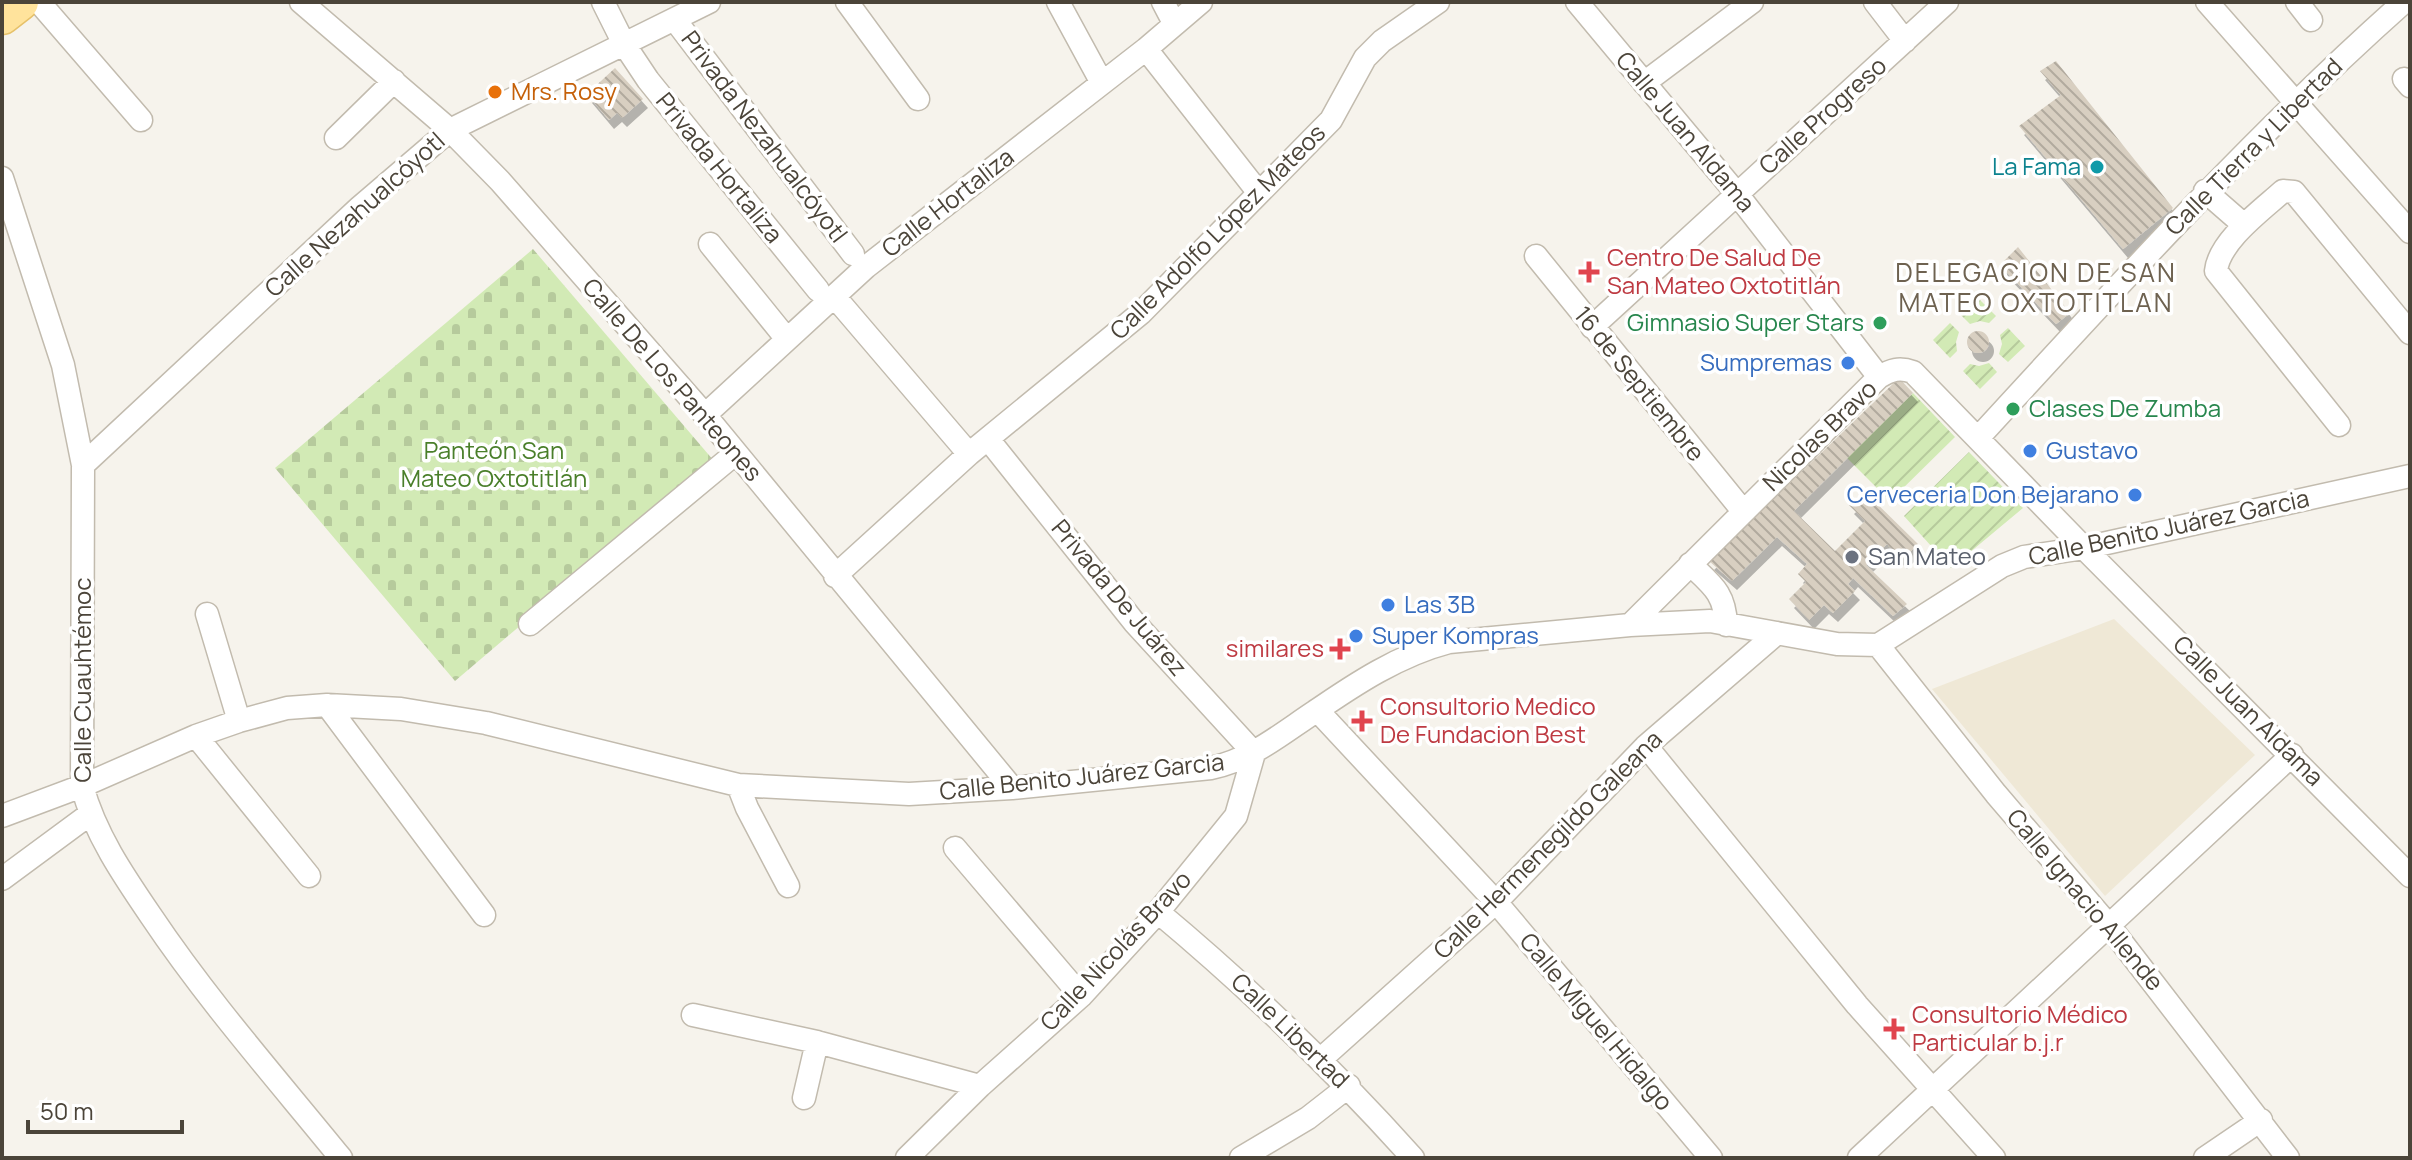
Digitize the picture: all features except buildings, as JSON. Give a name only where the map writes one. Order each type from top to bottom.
[{"type":"main road","points":[[2,16],[20,2]]},
{"type":"street","points":[[39,2],[141,120]]},
{"type":"street","name":"Calle De Los Panteones","points":[[301,2],[450,130],[500,181],[705,415],[1012,788]]},
{"type":"street","name":"Privada Hortaliza","points":[[603,2],[624,44],[648,80],[826,293],[969,454]]},
{"type":"street","name":"Calle Nezahualcóyotl","points":[[83,465],[360,207],[450,130],[709,2]]},
{"type":"street","points":[[847,2],[918,99]]},
{"type":"street","points":[[1058,2],[1102,83]]},
{"type":"street","points":[[1163,2],[1174,23]]},
{"type":"street","name":"Calle Hortaliza","points":[[705,415],[786,338],[826,293],[1146,49],[1201,2]]},
{"type":"street","name":"Calle Adolfo López Mateos","points":[[835,576],[969,454],[1141,313],[1331,120],[1365,58],[1382,41],[1438,2]]},
{"type":"street","name":"Calle Juan Aldama","points":[[1577,2],[1737,194],[1879,377]]},
{"type":"street","points":[[1644,83],[1752,2]]},
{"type":"street","points":[[1875,2],[1905,41]]},
{"type":"street","name":"Calle Progreso","points":[[1592,327],[1947,2]]},
{"type":"street","points":[[2207,2],[2410,232]]},
{"type":"street","points":[[2297,2],[2311,20]]},
{"type":"street","name":"Calle Tierra y Libertad","points":[[1979,437],[2205,191],[2295,101],[2404,2]]},
{"type":"street","name":"Privada Nezahualcóyotl","points":[[675,20],[853,254]]},
{"type":"street","points":[[1146,49],[1259,193]]},
{"type":"street","points":[[336,138],[394,81]]},
{"type":"street","name":"Calle Cuauhtémoc","points":[[2,178],[63,365],[83,465],[82,786],[90,814],[113,858],[180,960],[341,1158]]},
{"type":"street","points":[[2205,191],[2244,225]]},
{"type":"street","points":[[2339,425],[2216,271],[2221,256],[2244,225],[2283,191],[2294,192],[2410,333]]},
{"type":"street","points":[[710,244],[786,338]]},
{"type":"street","name":"16 de Septiembre","points":[[1536,256],[1743,511]]},
{"type":"street","name":"Nicolas Bravo","points":[[1630,625],[1879,377],[1893,370],[1913,372],[2084,548]]},
{"type":"street","name":"Privada De Juárez","points":[[988,439],[1134,622],[1254,753]]},
{"type":"street","points":[[530,624],[736,453]]},
{"type":"street","name":"Calle Benito Juárez Garcia","points":[[2,816],[239,721],[287,708],[327,705],[401,709],[486,723],[738,785],[909,794],[1012,788],[1211,768],[1227,765],[1254,753],[1394,663],[1421,649],[1449,642],[1630,625],[1710,621],[1837,644],[1878,645],[2002,566],[2024,557],[2084,548],[2410,476]]},
{"type":"street","name":"Calle Juan Aldama","points":[[2084,548],[2410,876]]},
{"type":"street","points":[[1690,564],[1720,593],[1726,607],[1726,625]]},
{"type":"street","points":[[207,614],[239,721]]},
{"type":"street","name":"Calle Hermenegildo Galeana","points":[[1321,1059],[1496,902],[1646,746],[1777,633]]},
{"type":"street","name":"Calle Ignacio Allende","points":[[1878,645],[1996,794],[2110,927],[2288,1158]]},
{"type":"street","points":[[327,705],[484,915]]},
{"type":"street","name":"Calle Miguel Hidalgo","points":[[1317,710],[1496,902],[1711,1158]]},
{"type":"street","points":[[196,736],[309,876]]},
{"type":"street","points":[[1646,746],[1857,1005],[1994,1158]]},
{"type":"street","name":"Calle Nicolás Bravo","points":[[907,1158],[980,1086],[1081,996],[1158,912],[1236,816],[1254,753]]},
{"type":"street","points":[[1859,1158],[2292,755]]},
{"type":"street","points":[[738,785],[788,886]]},
{"type":"street","points":[[2,879],[90,814]]},
{"type":"street","points":[[955,848],[1081,996]]},
{"type":"street","name":"Calle Libertad","points":[[1158,912],[1243,986],[1349,1086],[1413,1158]]},
{"type":"street","points":[[693,1015],[817,1042],[980,1086]]},
{"type":"street","points":[[804,1098],[817,1042]]},
{"type":"street","points":[[1241,1158],[1308,1118],[1349,1086]]},
{"type":"street","points":[[2205,1158],[2261,1120]]},
{"type":"shaded area","points":[[2114,619],[2255,755],[2105,896],[1932,689]]},
{"type":"green space","name":"Panteón San Mateo Oxtotitlán","points":[[533,249],[714,461],[455,681],[275,468]]},
{"type":"green space","points":[[1978,298],[1996,316],[1989,323],[1980,321],[1970,324],[1961,315]]},
{"type":"green space","points":[[1950,323],[1959,332],[1957,351],[1950,358],[1933,340]]},
{"type":"green space","points":[[2008,328],[2025,346],[2008,362],[1999,354],[2002,344],[2000,335]]},
{"type":"green space","points":[[1989,363],[1997,372],[1980,389],[1963,371],[1970,364],[1979,366]]},
{"type":"green space","points":[[1913,393],[1955,437],[1890,501],[1847,458]]},
{"type":"green space","points":[[1969,452],[2023,508],[1951,568],[1904,516]]},
{"type":"place","name":"Mrs. Rosy","points":[[495,92]]},
{"type":"place","name":"La Fama","points":[[2097,167]]},
{"type":"place","name":"Centro De Salud De San Mateo Oxtotitlán","points":[[1589,272]]},
{"type":"place","name":"Gimnasio Super Stars","points":[[1880,323]]},
{"type":"place","name":"Sumpremas","points":[[1848,363]]},
{"type":"place","name":"Clases De Zumba","points":[[2013,409]]},
{"type":"place","name":"Gustavo","points":[[2030,451]]},
{"type":"place","name":"Cerveceria Don Bejarano","points":[[2135,495]]},
{"type":"place","name":"San Mateo","points":[[1852,557]]},
{"type":"place","name":"Las 3B","points":[[1388,605]]},
{"type":"place","name":"Super Kompras","points":[[1356,636]]},
{"type":"place","name":"similares","points":[[1340,649]]},
{"type":"place","name":"Consultorio Medico De Fundacion Best","points":[[1362,721]]},
{"type":"place","name":"Consultorio Médico Particular b.j.r","points":[[1894,1029]]},
{"type":"district","name":"DELEGACION DE SAN MATEO OXTOTITLAN","points":[[2036,288]]}]
